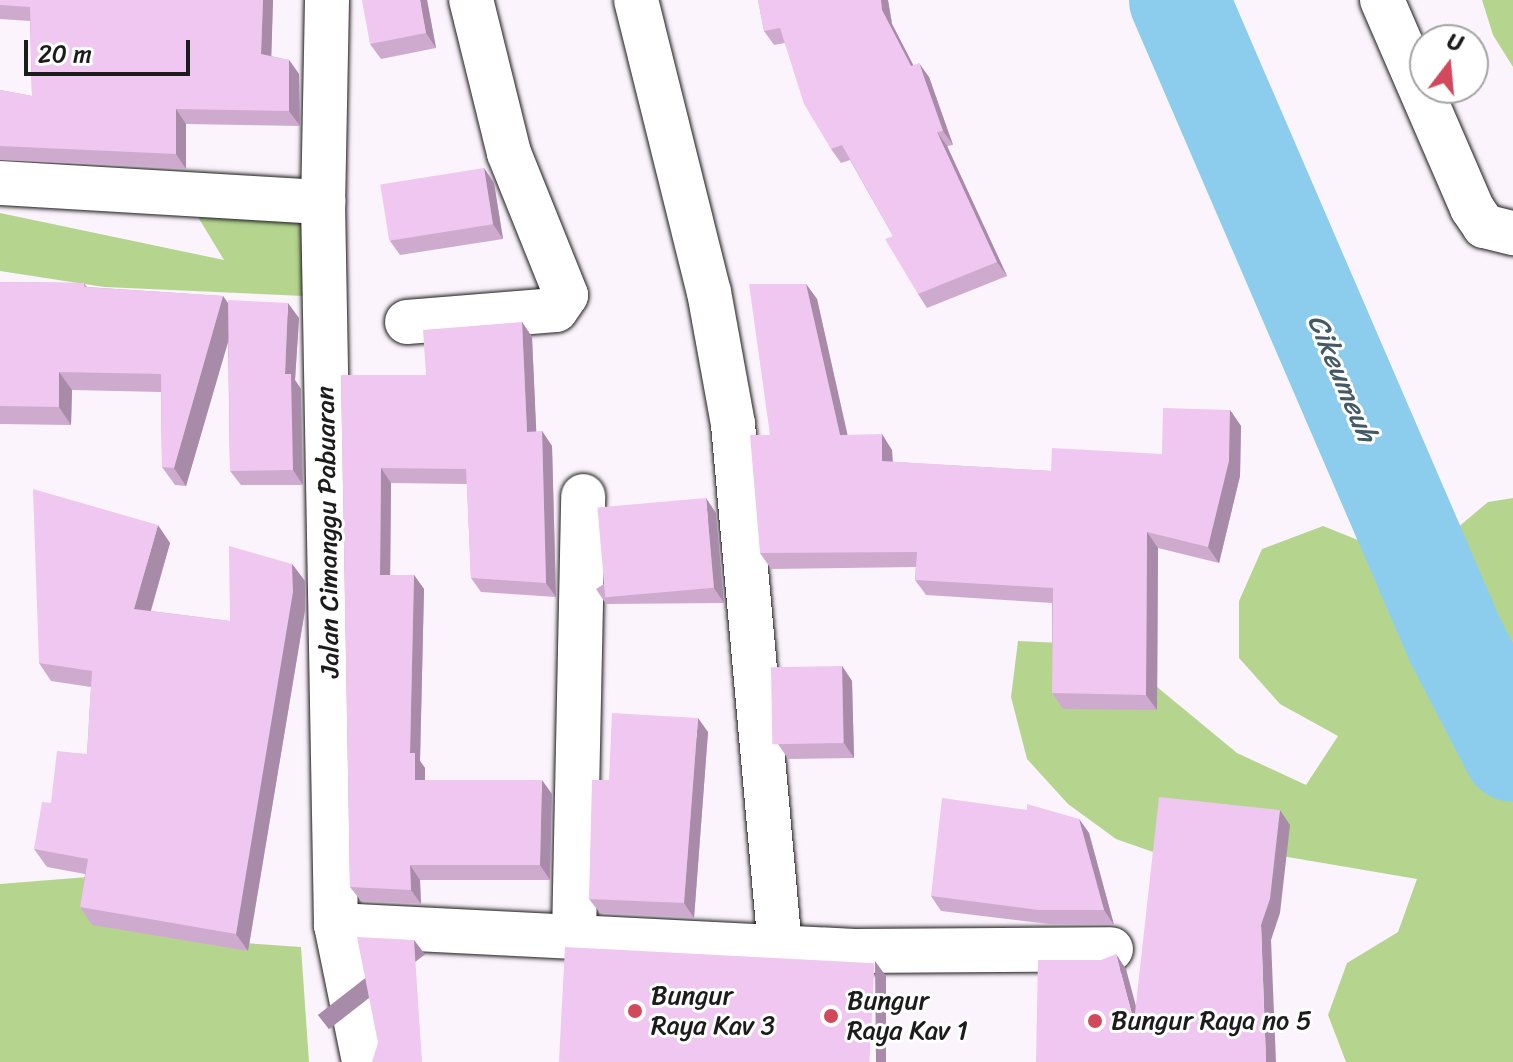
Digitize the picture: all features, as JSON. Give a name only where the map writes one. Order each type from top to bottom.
[{"type":"street","name":"Jalan Cimanggu Pabuaran","points":[[327,0],[323,202],[336,925],[364,1062]]},
{"type":"street","points":[[407,322],[556,310],[566,295],[509,153],[471,0]]},
{"type":"street","points":[[636,0],[709,292],[733,424],[780,948]]},
{"type":"street","points":[[1382,0],[1472,208],[1484,226],[1513,233]]},
{"type":"street","points":[[0,183],[323,202]]},
{"type":"street","points":[[574,937],[583,496]]},
{"type":"street","points":[[336,925],[780,948],[1111,949]]},
{"type":"green space","points":[[1482,0],[1513,0],[1513,67],[1493,35]]},
{"type":"green space","points":[[192,207],[311,212],[304,296],[104,287],[0,271],[0,213],[224,260]]},
{"type":"green space","points":[[1513,498],[1513,1062],[1346,1062],[1328,1015],[1347,963],[1398,932],[1417,879],[1235,848],[1173,859],[1116,839],[1068,804],[1027,759],[1011,697],[1018,641],[1084,644],[1139,672],[1237,753],[1306,785],[1338,736],[1280,704],[1239,658],[1239,601],[1262,549],[1323,526],[1383,550],[1444,539],[1488,502]]},
{"type":"green space","points":[[100,876],[173,938],[301,947],[309,1062],[0,1062],[0,884]]},
{"type":"building","points":[[0,0],[263,0],[261,54],[289,60],[289,111],[176,109],[176,154],[0,146],[0,90],[32,96],[30,7],[0,5]]},
{"type":"building","points":[[362,0],[420,0],[426,33],[370,44]]},
{"type":"building","points":[[758,0],[881,0],[882,10],[911,66],[919,63],[943,131],[937,132],[997,262],[918,294],[885,239],[893,236],[842,145],[831,149],[804,104],[780,28],[764,31]]},
{"type":"building","points":[[484,168],[493,224],[389,241],[380,184]]},
{"type":"building","points":[[0,282],[84,283],[84,287],[223,296],[174,468],[162,467],[161,374],[59,372],[59,407],[0,406]]},
{"type":"building","points":[[749,284],[806,284],[840,435],[882,434],[882,461],[1051,471],[1052,448],[1162,454],[1163,408],[1230,410],[1229,461],[1208,547],[1147,532],[1146,695],[1052,693],[1053,588],[915,580],[917,552],[760,553],[750,435],[770,435]]},
{"type":"building","points":[[228,300],[288,303],[285,374],[291,374],[293,470],[230,471]]},
{"type":"building","points":[[522,322],[527,432],[542,431],[546,583],[471,578],[466,469],[381,468],[380,575],[414,575],[410,753],[415,753],[415,780],[542,780],[540,865],[410,865],[411,890],[350,887],[341,375],[426,375],[423,330]]},
{"type":"building","points":[[33,489],[158,525],[134,609],[230,621],[229,546],[292,564],[293,592],[236,934],[80,907],[88,859],[34,849],[42,802],[51,803],[57,751],[87,754],[92,671],[39,663]]},
{"type":"building","points":[[706,498],[714,588],[605,597],[597,507]]},
{"type":"building","points":[[842,666],[843,743],[772,744],[771,667]]},
{"type":"building","points":[[612,713],[698,718],[684,903],[589,899],[592,780],[609,780]]},
{"type":"building","points":[[1159,797],[1280,810],[1270,899],[1261,925],[1266,1062],[1036,1062],[1038,960],[1101,960],[1116,954],[1134,1022]]},
{"type":"building","points":[[942,798],[1027,810],[1027,804],[1079,819],[1104,910],[1039,910],[931,896]]},
{"type":"building","points":[[357,937],[414,940],[422,1062],[372,1062],[378,1043]]},
{"type":"building","points":[[565,947],[875,963],[869,1062],[559,1062]]},
{"type":"waterway","name":"Cikeumeuh","points":[[1179,0],[1455,640],[1513,752]]},
{"type":"place","name":"Bungur Raya Kav 3","points":[[635,1011]]},
{"type":"place","name":"Bungur Raya Kav 1","points":[[831,1016]]},
{"type":"place","name":"Bungur Raya no 5","points":[[1095,1021]]}]
